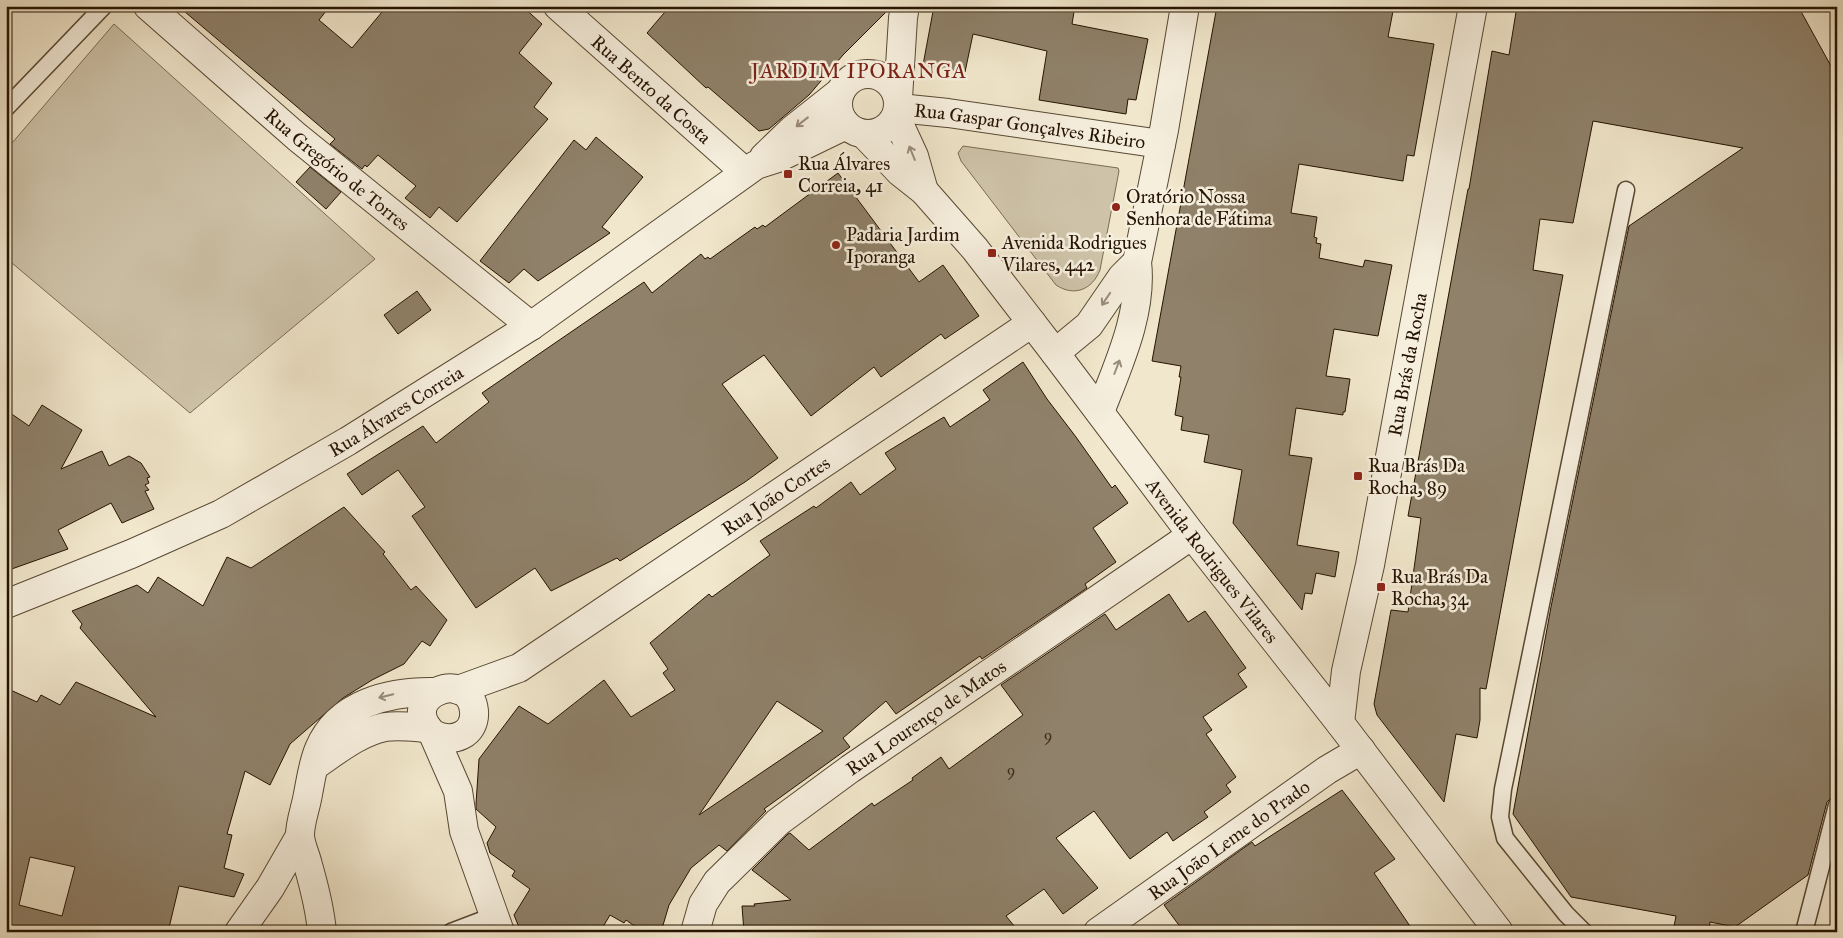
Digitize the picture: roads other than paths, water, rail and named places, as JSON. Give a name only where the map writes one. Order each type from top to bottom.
[{"type":"street","name":"Rua Gregório de Torres","points":[[148,6],[297,137],[531,326]]},
{"type":"street","name":"Rua Bento da Costa","points":[[558,6],[751,169]]},
{"type":"street","points":[[1100,412],[1120,361],[1131,324],[1138,290],[1137,262],[1186,6]]},
{"type":"street","name":"Rua Brás da Rocha","points":[[1340,723],[1346,671],[1376,536],[1473,6]]},
{"type":"street","points":[[867,73],[904,12]]},
{"type":"street","points":[[898,108],[896,90],[884,77],[867,73],[851,78],[840,92],[838,109],[841,117],[855,129],[874,134],[883,131],[890,125],[898,108],[904,12]]},
{"type":"street","name":"Rua Álvares Correia","points":[[6,604],[130,554],[221,514],[348,441],[531,326],[751,169],[792,130],[840,92]]},
{"type":"street","name":"Rua Gaspar Gonçalves Ribeiro","points":[[898,108],[948,113],[1161,144]]},
{"type":"street","name":"Avenida Rodrigues Vilares","points":[[898,108],[924,191]]},
{"type":"street","name":"Rua Álvares Correia","points":[[751,169],[855,129]]},
{"type":"street","name":"Avenida Rodrigues Vilares","points":[[855,129],[900,172],[924,191],[975,249],[1192,535],[1361,750],[1499,932]]},
{"type":"street","points":[[1055,353],[1089,325],[1122,278],[1137,262]]},
{"type":"street","name":"Rua João Cortes","points":[[519,668],[1032,323]]},
{"type":"street","name":"Rua Lourenço de Matos","points":[[695,932],[703,904],[716,882],[778,822],[850,769],[1192,535]]},
{"type":"street","points":[[496,924],[464,831],[458,792],[424,721],[423,712],[428,697],[519,668]]},
{"type":"street","points":[[314,766],[359,737],[383,728],[397,726],[430,731],[441,739],[450,739],[470,725],[519,668]]},
{"type":"street","points":[[239,932],[270,888],[300,836],[314,766],[324,740],[341,719],[378,698],[395,694],[446,691],[471,701],[474,709],[458,792]]},
{"type":"street","name":"Rua João Leme do Prado","points":[[1098,932],[1327,770],[1361,750]]},
{"type":"street","points":[[300,836],[314,886],[322,932]]},
{"type":"lane","points":[[6,108],[104,6]]},
{"type":"lane","points":[[1584,932],[1566,914],[1505,838],[1500,817],[1503,789],[1626,190]]},
{"type":"lane","points":[[1804,932],[1837,805]]},
{"type":"lane","points":[[451,932],[496,924]]},
{"type":"place","name":"Rua Álvares Correia, 41","points":[[788,174]]},
{"type":"place","name":"Oratório Nossa Senhora de Fátima","points":[[1116,207]]},
{"type":"place","name":"Padaria Jardim Iporanga","points":[[836,245]]},
{"type":"place","name":"Avenida Rodrigues Vilares, 442","points":[[992,253]]},
{"type":"place","name":"Rua Brás Da Rocha, 89","points":[[1358,476]]},
{"type":"place","name":"Rua Brás Da Rocha, 34","points":[[1381,587]]},
{"type":"district","name":"JARDIM IPORANGA","points":[[859,71]]}]
